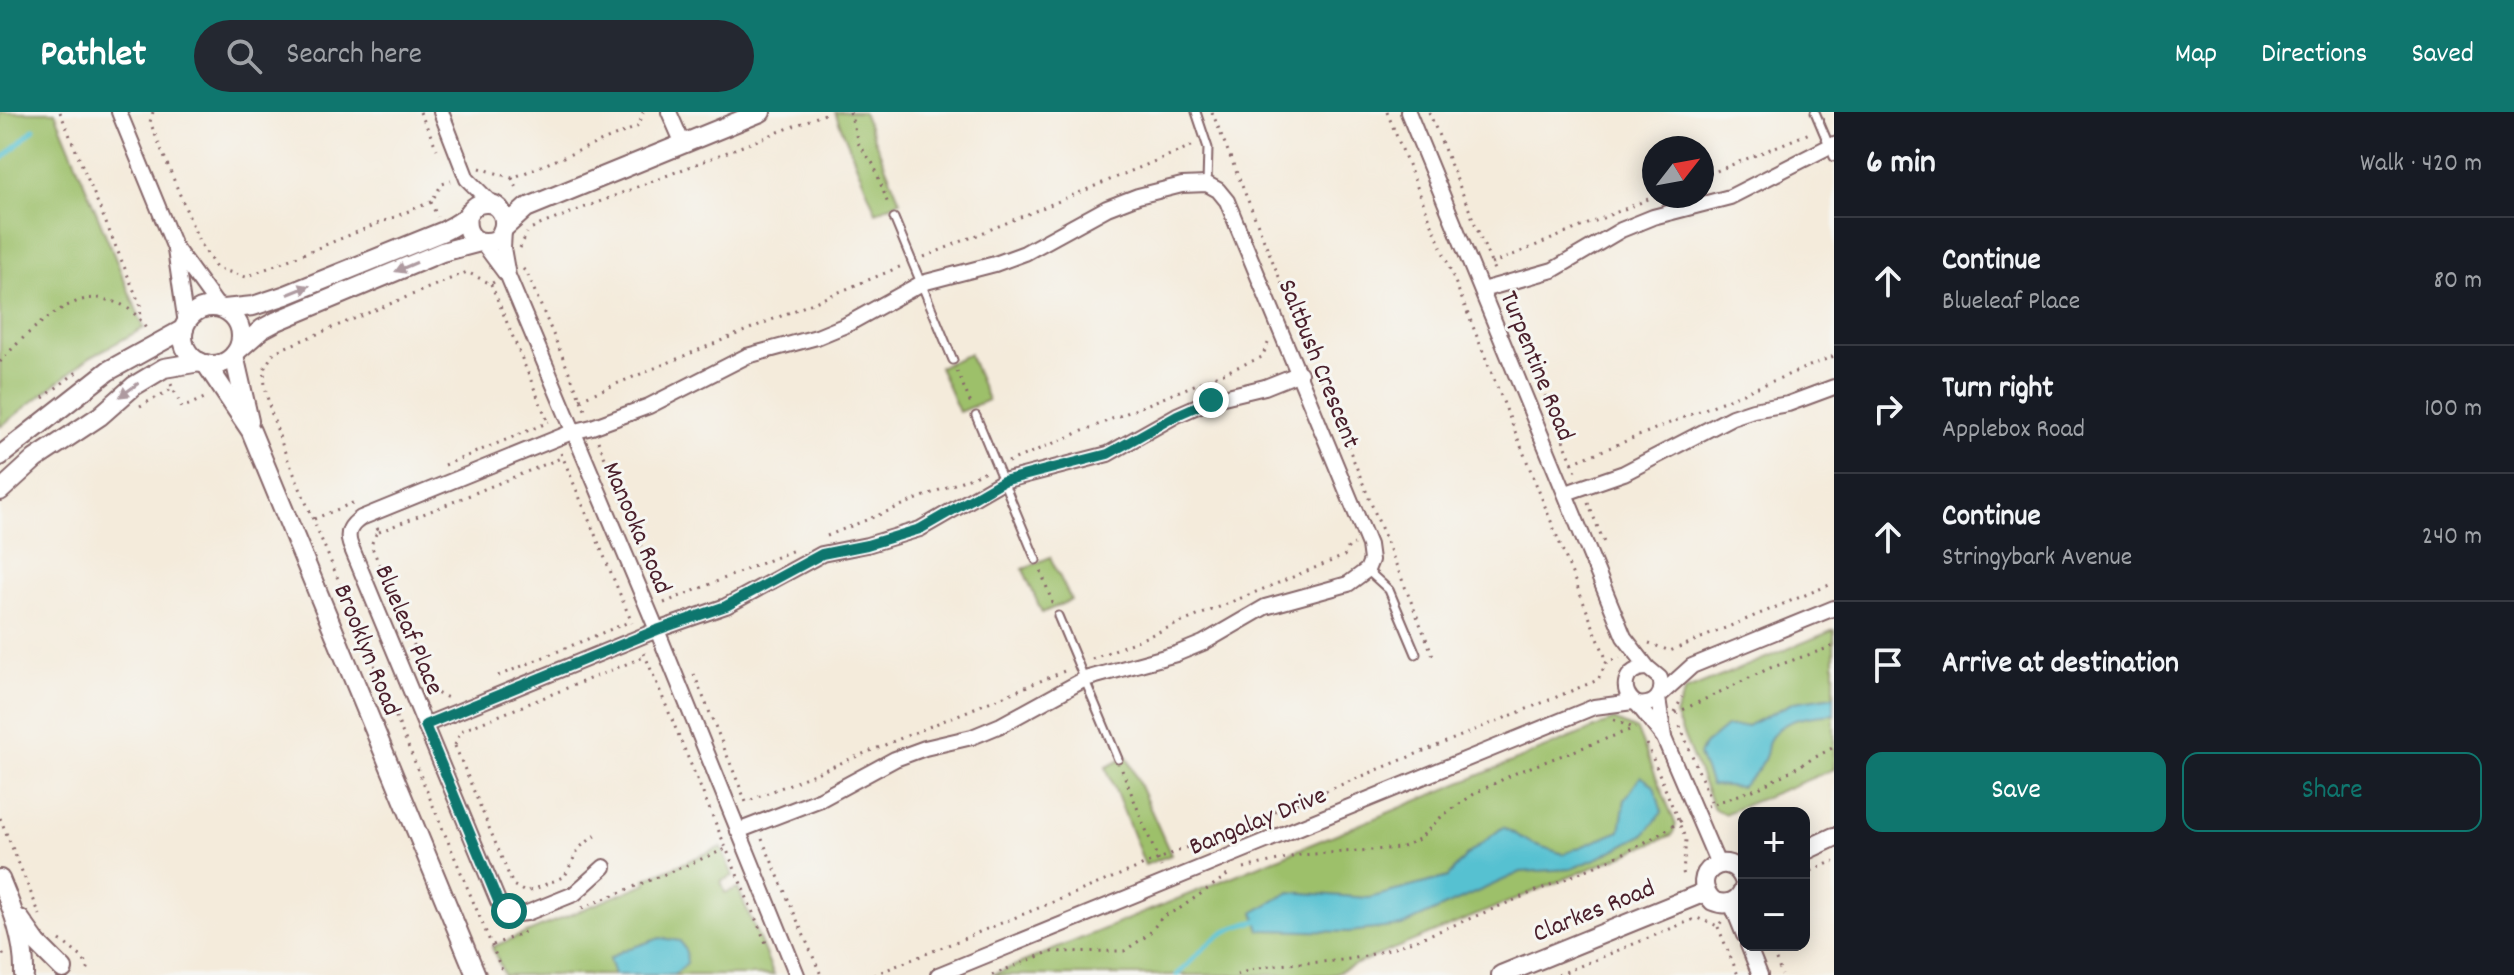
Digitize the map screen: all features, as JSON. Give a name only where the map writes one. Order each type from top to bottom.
[{"type":"street","points":[[119,112],[174,246],[185,327]]},
{"type":"street","points":[[441,112],[466,177],[467,229],[470,236],[481,242]]},
{"type":"street","points":[[669,112],[683,144]]},
{"type":"street","points":[[0,491],[35,459],[100,416],[134,386],[164,368],[221,364],[262,329],[286,317],[442,252],[496,240],[526,208],[761,112]]},
{"type":"street","name":"Turpentine Road","points":[[1408,112],[1632,656],[1626,680]]},
{"type":"street","points":[[1482,290],[1553,270],[1621,230],[1653,217],[1730,197],[1832,149]]},
{"type":"street","points":[[466,177],[504,217],[504,229]]},
{"type":"street","points":[[572,432],[649,406],[747,356],[817,337],[846,325],[922,283],[1025,253],[1107,208],[1182,185],[1207,184]]},
{"type":"street","name":"Saltbush Crescent","points":[[1207,184],[1218,190],[1227,201],[1300,373],[1366,539],[1371,560],[1367,570]]},
{"type":"street","points":[[203,363],[187,349],[183,339],[190,317],[204,308],[253,306],[286,295],[444,231],[482,203],[526,208]]},
{"type":"street","name":"Manooka Road","points":[[504,229],[503,248],[508,276],[657,630],[797,975]]},
{"type":"street","name":"Manooka Road","points":[[481,242],[508,276]]},
{"type":"street","points":[[174,246],[222,309],[238,322],[241,331],[236,352]]},
{"type":"street","points":[[0,456],[108,371],[185,327]]},
{"type":"street","name":"Brooklyn Road","points":[[236,352],[251,431],[476,975]]},
{"type":"street","name":"Brooklyn Road","points":[[203,363],[251,431]]},
{"type":"street","points":[[425,725],[638,637],[746,597],[822,554],[867,545],[920,529],[1003,481],[1108,454],[1177,415],[1211,400],[1265,387],[1300,373]]},
{"type":"street","points":[[1566,493],[1649,462],[1732,417],[1788,404],[1834,387]]},
{"type":"street","name":"Blueleaf Place","points":[[572,432],[372,514],[353,524],[348,538],[498,901],[517,914],[537,909],[574,894],[604,867]]},
{"type":"street","points":[[738,831],[821,799],[895,759],[972,737],[1001,725],[1085,679],[1176,654],[1203,643],[1265,607],[1348,584],[1359,579],[1367,570]]},
{"type":"street","points":[[1664,738],[1626,694],[1626,680],[1636,669],[1692,666],[1834,608]]},
{"type":"street","points":[[1632,656],[1660,678],[1664,738],[1718,864]]},
{"type":"street","points":[[1635,703],[1648,704],[1692,666]]},
{"type":"street","name":"Bangalay Drive","points":[[1594,707],[1626,680]]},
{"type":"street","name":"Bangalay Drive","points":[[938,975],[1594,707],[1635,703]]},
{"type":"street","points":[[1810,848],[1834,837]]},
{"type":"street","points":[[1738,870],[1718,864],[1712,867],[1698,895],[1733,909],[1738,921]]},
{"type":"street","points":[[0,879],[22,944],[27,975],[43,967],[68,972]]},
{"type":"street","name":"Clarkes Road","points":[[1501,975],[1698,895]]},
{"type":"street","points":[[1733,909],[1738,901]]},
{"type":"street","points":[[10,903],[37,943],[68,972]]},
{"type":"street","points":[[1750,951],[1760,975]]},
{"type":"lane","points":[[1196,112],[1208,148],[1207,184]]},
{"type":"lane","points":[[1815,112],[1832,149]]},
{"type":"lane","points":[[894,218],[953,360]]},
{"type":"lane","points":[[976,416],[1036,560]]},
{"type":"lane","points":[[1367,570],[1389,590],[1416,654]]},
{"type":"lane","points":[[1058,616],[1118,759]]},
{"type":"path","points":[[60,112],[140,305],[141,319]]},
{"type":"path","points":[[153,112],[150,122],[199,241],[216,268],[246,277],[431,202],[442,184],[466,177],[481,168],[512,178],[639,126],[643,112]]},
{"type":"path","points":[[420,112],[439,153]]},
{"type":"path","points":[[656,583],[527,273],[516,257],[528,230],[830,112]]},
{"type":"path","points":[[850,112],[862,153],[874,165],[894,218]]},
{"type":"path","points":[[1212,112],[1434,658]]},
{"type":"path","points":[[874,975],[1598,680],[1607,661],[1387,112]]},
{"type":"path","points":[[1429,112],[1496,275]]},
{"type":"path","points":[[1714,172],[1822,128]]},
{"type":"path","points":[[1491,264],[1642,202]]},
{"type":"path","points":[[491,284],[524,270]]},
{"type":"path","points":[[504,975],[284,450],[270,409],[264,369],[274,352],[467,272],[491,284],[773,961]]},
{"type":"path","points":[[1506,300],[1605,545]]},
{"type":"path","points":[[1572,463],[1834,356]]},
{"type":"path","points":[[953,360],[976,416]]},
{"type":"path","points":[[436,469],[549,422]]},
{"type":"path","points":[[448,698],[434,692],[371,545],[376,534],[563,457]]},
{"type":"path","points":[[314,519],[365,498],[379,532]]},
{"type":"path","points":[[746,802],[1344,556],[1349,546],[1383,532]]},
{"type":"path","points":[[1036,560],[1058,616]]},
{"type":"path","points":[[1670,651],[1834,583]]},
{"type":"path","points":[[662,598],[673,625]]},
{"type":"path","points":[[1607,661],[1632,656],[1652,642],[1670,651],[1674,662]]},
{"type":"path","points":[[1668,716],[1770,668],[1834,646]]},
{"type":"path","points":[[455,745],[461,731],[646,656]]},
{"type":"path","points":[[688,662],[821,975]]},
{"type":"path","points":[[992,975],[1049,952],[1124,951],[1148,935],[1163,916],[1179,909],[1236,870],[1300,855],[1400,848],[1419,839],[1442,816],[1477,792],[1520,771],[1637,728],[1614,720],[1610,711]]},
{"type":"path","points":[[1674,714],[1712,804]]},
{"type":"path","points":[[1646,739],[1686,840],[1683,872],[1698,895],[1697,918]]},
{"type":"path","points":[[1237,975],[1270,964],[1325,964],[1367,956],[1423,938],[1612,859],[1644,844],[1694,811],[1759,788],[1834,747]]},
{"type":"path","points":[[1118,759],[1163,873]]},
{"type":"path","points":[[0,818],[40,915]]},
{"type":"path","points":[[537,909],[529,890],[565,876],[579,848],[596,835]]},
{"type":"path","points":[[571,913],[726,849]]},
{"type":"path","points":[[1810,871],[1834,861]]},
{"type":"path","points":[[1174,899],[1179,909]]},
{"type":"path","points":[[1718,926],[1733,909]]},
{"type":"path","points":[[1558,975],[1697,918],[1718,926],[1738,975]]},
{"type":"path","points":[[492,945],[530,930]]},
{"type":"path","points":[[0,963],[5,950]]},
{"type":"path","points":[[1772,951],[1782,975]]},
{"type":"green space","points":[[0,112],[55,112],[144,328],[90,357],[0,427]]},
{"type":"green space","points":[[835,112],[863,112],[900,201],[876,212]]},
{"type":"green space","points":[[969,354],[988,400],[959,412],[939,367]]},
{"type":"green space","points":[[1050,557],[1071,600],[1042,613],[1023,569]]},
{"type":"green space","points":[[1834,630],[1834,769],[1724,814],[1714,809],[1675,715],[1685,691]]},
{"type":"green space","points":[[1614,720],[1637,730],[1676,825],[1672,835],[1330,975],[992,975]]},
{"type":"green space","points":[[1127,757],[1171,855],[1145,865],[1106,767]]},
{"type":"green space","points":[[721,847],[733,876],[721,881],[725,893],[738,888],[774,975],[504,975],[492,947],[647,883],[645,879]]},
{"type":"water","points":[[1834,696],[1834,714],[1799,719],[1775,732],[1761,766],[1741,787],[1711,785],[1699,755],[1704,745],[1726,727],[1747,726],[1794,702]]},
{"type":"water","points":[[1641,776],[1654,786],[1662,812],[1645,834],[1571,869],[1521,872],[1402,926],[1349,932],[1260,930],[1254,912],[1290,892],[1369,898],[1448,877],[1466,856],[1503,827],[1531,843],[1563,854],[1620,831],[1625,799]]},
{"type":"water","points":[[660,938],[680,941],[686,952],[687,964],[673,975],[614,975],[609,959],[622,951]]},
{"type":"waterway","points":[[0,161],[34,129]]},
{"type":"waterway","points":[[1177,975],[1220,935],[1257,921]]},
{"type":"route","points":[[509,911],[498,901],[425,725],[657,630],[726,606],[822,554],[867,545],[920,529],[1003,481],[1108,454],[1177,415],[1211,400]]}]
